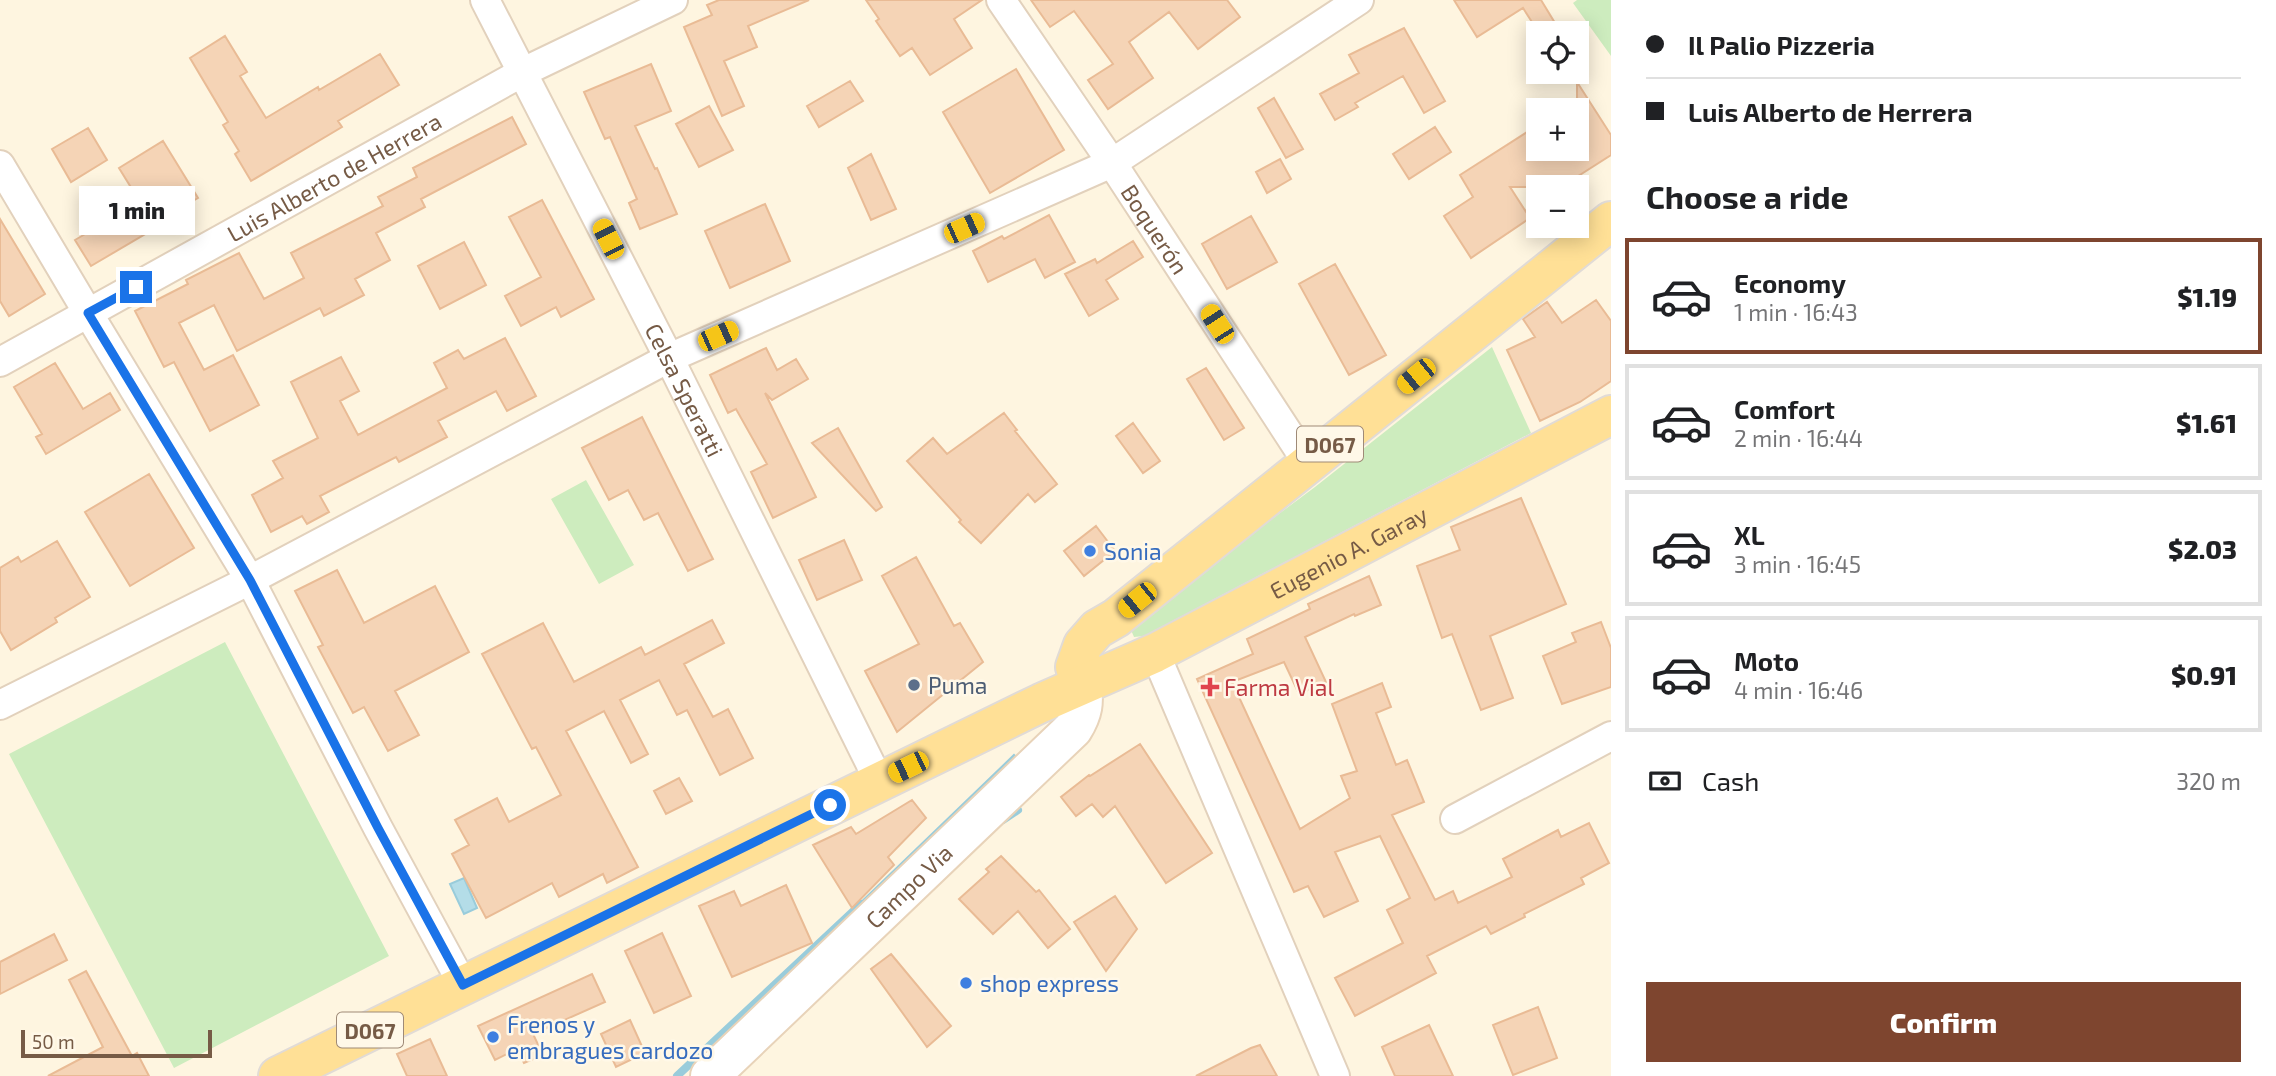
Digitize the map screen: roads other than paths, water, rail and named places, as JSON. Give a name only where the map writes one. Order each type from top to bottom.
[{"type":"main road","name":"D067","points":[[278,1076],[1081,684],[1075,667],[1083,645],[1097,629],[1116,618],[1307,462],[1611,221]]},
{"type":"main road","name":"Eugenio A. Garay","points":[[1081,684],[1155,653],[1611,415]]},
{"type":"street","name":"Celsa Speratti","points":[[485,0],[669,358],[878,782]]},
{"type":"street","name":"Luis Alberto de Herrera","points":[[0,362],[523,72],[673,0]]},
{"type":"street","name":"Boquerón","points":[[1001,0],[1112,163],[1307,462]]},
{"type":"street","points":[[0,705],[250,580],[669,358],[1112,163],[1359,0]]},
{"type":"street","points":[[0,165],[250,580],[378,828],[463,985]]},
{"type":"street","points":[[1155,653],[1335,1076]]},
{"type":"street","name":"Campo Via","points":[[710,1076],[1073,729],[1083,708],[1081,684]]},
{"type":"street","points":[[1455,819],[1611,736]]},
{"type":"water","points":[[1015,756],[854,912],[853,910]]},
{"type":"water","points":[[464,878],[477,908],[464,914],[450,884]]},
{"type":"waterway","points":[[1003,820],[1018,810]]},
{"type":"waterway","points":[[677,1076],[861,904]]},
{"type":"place","name":"Sonia","points":[[1090,551]]},
{"type":"place","name":"Puma","points":[[914,685]]},
{"type":"place","name":"Farma Vial","points":[[1210,687]]},
{"type":"place","name":"shop express","points":[[966,983]]},
{"type":"place","name":"Frenos y embragues cardozo","points":[[493,1037]]}]
